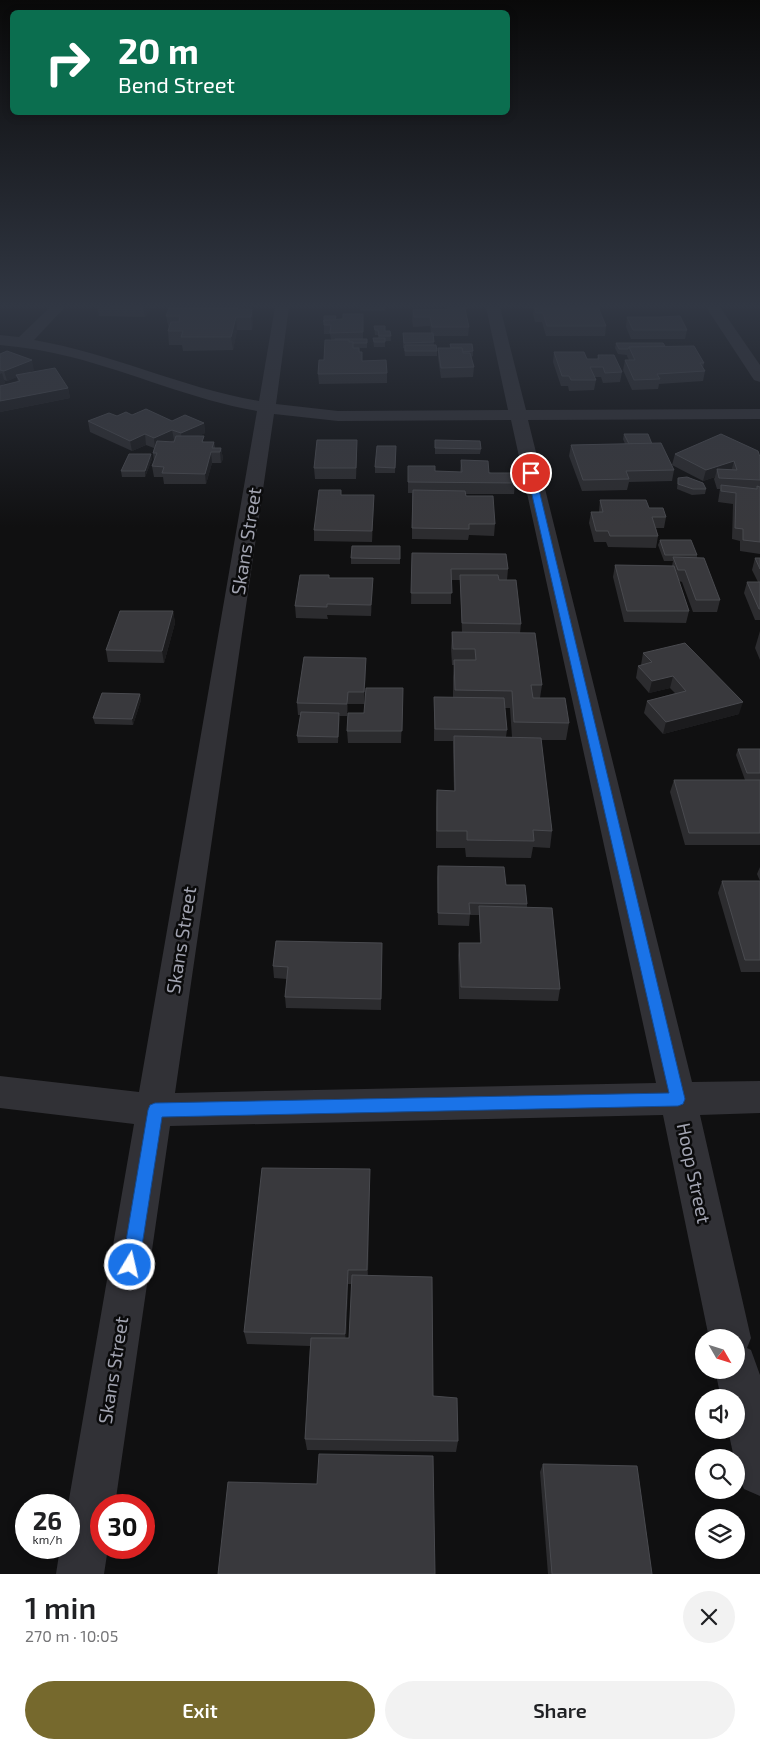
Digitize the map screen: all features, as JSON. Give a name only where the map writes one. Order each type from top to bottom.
[{"type":"street","points":[[164,380],[204,394],[268,409],[338,416],[760,414]]},
{"type":"street","name":"Skans Street","points":[[80,1574],[272,380]]},
{"type":"street","name":"Hoop Street","points":[[510,380],[678,1099],[728,1329]]},
{"type":"street","points":[[0,1092],[155,1110],[760,1097]]},
{"type":"street","points":[[739,1379],[760,1473]]},
{"type":"building","points":[[63,380],[68,388],[0,401],[0,386],[20,381]]},
{"type":"building","points":[[146,409],[172,421],[185,415],[204,423],[181,433],[172,430],[154,438],[145,434],[130,441],[88,421],[109,413],[117,416],[126,412],[132,415]]},
{"type":"building","points":[[624,434],[648,434],[652,444],[629,444]]},
{"type":"building","points":[[721,434],[758,451],[760,457],[760,480],[719,478],[717,469],[737,470],[734,461],[706,470],[675,454]]},
{"type":"building","points":[[176,436],[204,436],[202,442],[214,442],[212,448],[221,448],[220,452],[211,452],[205,474],[162,473],[164,467],[152,466],[157,453],[153,453],[157,441],[174,442]]},
{"type":"building","points":[[317,440],[357,440],[356,468],[314,468]]},
{"type":"building","points":[[435,440],[480,441],[481,449],[435,448]]},
{"type":"building","points":[[661,443],[674,470],[626,471],[629,479],[583,480],[571,445]]},
{"type":"building","points":[[377,446],[396,446],[395,468],[375,467]]},
{"type":"building","points":[[129,454],[151,454],[145,471],[121,471]]},
{"type":"building","points":[[461,460],[488,461],[489,473],[514,473],[515,483],[408,482],[408,466],[435,466],[435,471],[462,472]]},
{"type":"building","points":[[687,477],[703,483],[706,489],[693,489],[678,484],[678,478]]},
{"type":"building","points":[[721,485],[757,489],[757,486],[760,487],[760,542],[743,540],[743,529],[735,528],[736,493],[721,491]]},
{"type":"building","points":[[319,490],[341,490],[341,495],[374,495],[372,531],[314,530]]},
{"type":"building","points":[[413,490],[465,491],[466,496],[493,496],[495,524],[469,524],[469,529],[412,528]]},
{"type":"building","points":[[600,500],[646,500],[649,508],[663,508],[666,517],[652,517],[658,536],[610,536],[608,531],[596,531],[591,512],[603,512]]},
{"type":"building","points":[[660,540],[691,540],[697,555],[665,555]]},
{"type":"building","points":[[352,546],[400,546],[400,559],[351,558]]},
{"type":"building","points":[[412,553],[506,554],[508,569],[451,569],[452,593],[411,593]]},
{"type":"building","points":[[673,557],[704,558],[720,600],[696,600],[685,570],[678,570]]},
{"type":"building","points":[[755,558],[760,558],[760,569]]},
{"type":"building","points":[[615,565],[674,566],[689,611],[627,611]]},
{"type":"building","points":[[300,575],[329,575],[329,578],[373,578],[371,605],[327,604],[327,607],[295,606]]},
{"type":"building","points":[[460,575],[498,575],[499,580],[516,580],[521,624],[462,623]]},
{"type":"building","points":[[747,582],[760,582],[760,609],[759,609]]},
{"type":"building","points":[[120,611],[173,611],[162,651],[106,650]]},
{"type":"building","points":[[452,632],[535,633],[542,685],[531,685],[533,698],[565,698],[569,723],[514,722],[512,691],[455,690],[454,660],[476,660],[475,649],[453,649]]},
{"type":"building","points":[[685,643],[743,702],[666,722],[647,701],[686,691],[673,676],[652,681],[638,666],[652,662],[643,653]]},
{"type":"building","points":[[304,657],[366,658],[364,692],[348,692],[347,704],[297,703]]},
{"type":"building","points":[[366,688],[403,688],[402,731],[347,731],[348,713],[364,713]]},
{"type":"building","points":[[102,693],[140,694],[132,719],[93,718]]},
{"type":"building","points":[[434,697],[504,698],[507,730],[435,729]]},
{"type":"building","points":[[301,712],[339,713],[338,737],[297,736]]},
{"type":"building","points":[[454,736],[541,738],[552,831],[533,830],[534,841],[467,840],[467,831],[437,831],[437,790],[455,791]]},
{"type":"building","points":[[738,749],[760,749],[760,773],[747,773]]},
{"type":"building","points":[[674,780],[760,780],[760,833],[689,833]]},
{"type":"building","points":[[438,866],[504,867],[506,885],[525,885],[527,904],[469,903],[470,914],[438,913]]},
{"type":"building","points":[[722,881],[760,881],[760,960],[745,960]]},
{"type":"building","points":[[479,906],[552,908],[560,989],[461,987],[459,943],[481,943]]},
{"type":"building","points":[[276,941],[382,943],[381,999],[285,997],[288,967],[273,966]]},
{"type":"building","points":[[262,1168],[370,1169],[367,1270],[348,1270],[345,1334],[244,1332]]},
{"type":"building","points":[[352,1275],[432,1277],[433,1396],[457,1398],[458,1441],[305,1439],[311,1338],[349,1338]]},
{"type":"building","points":[[319,1454],[433,1456],[435,1574],[218,1574],[228,1482],[317,1484]]},
{"type":"building","points":[[543,1464],[637,1466],[652,1574],[552,1574]]},
{"type":"route","points":[[130,1265],[155,1110],[678,1099],[531,473]]}]
